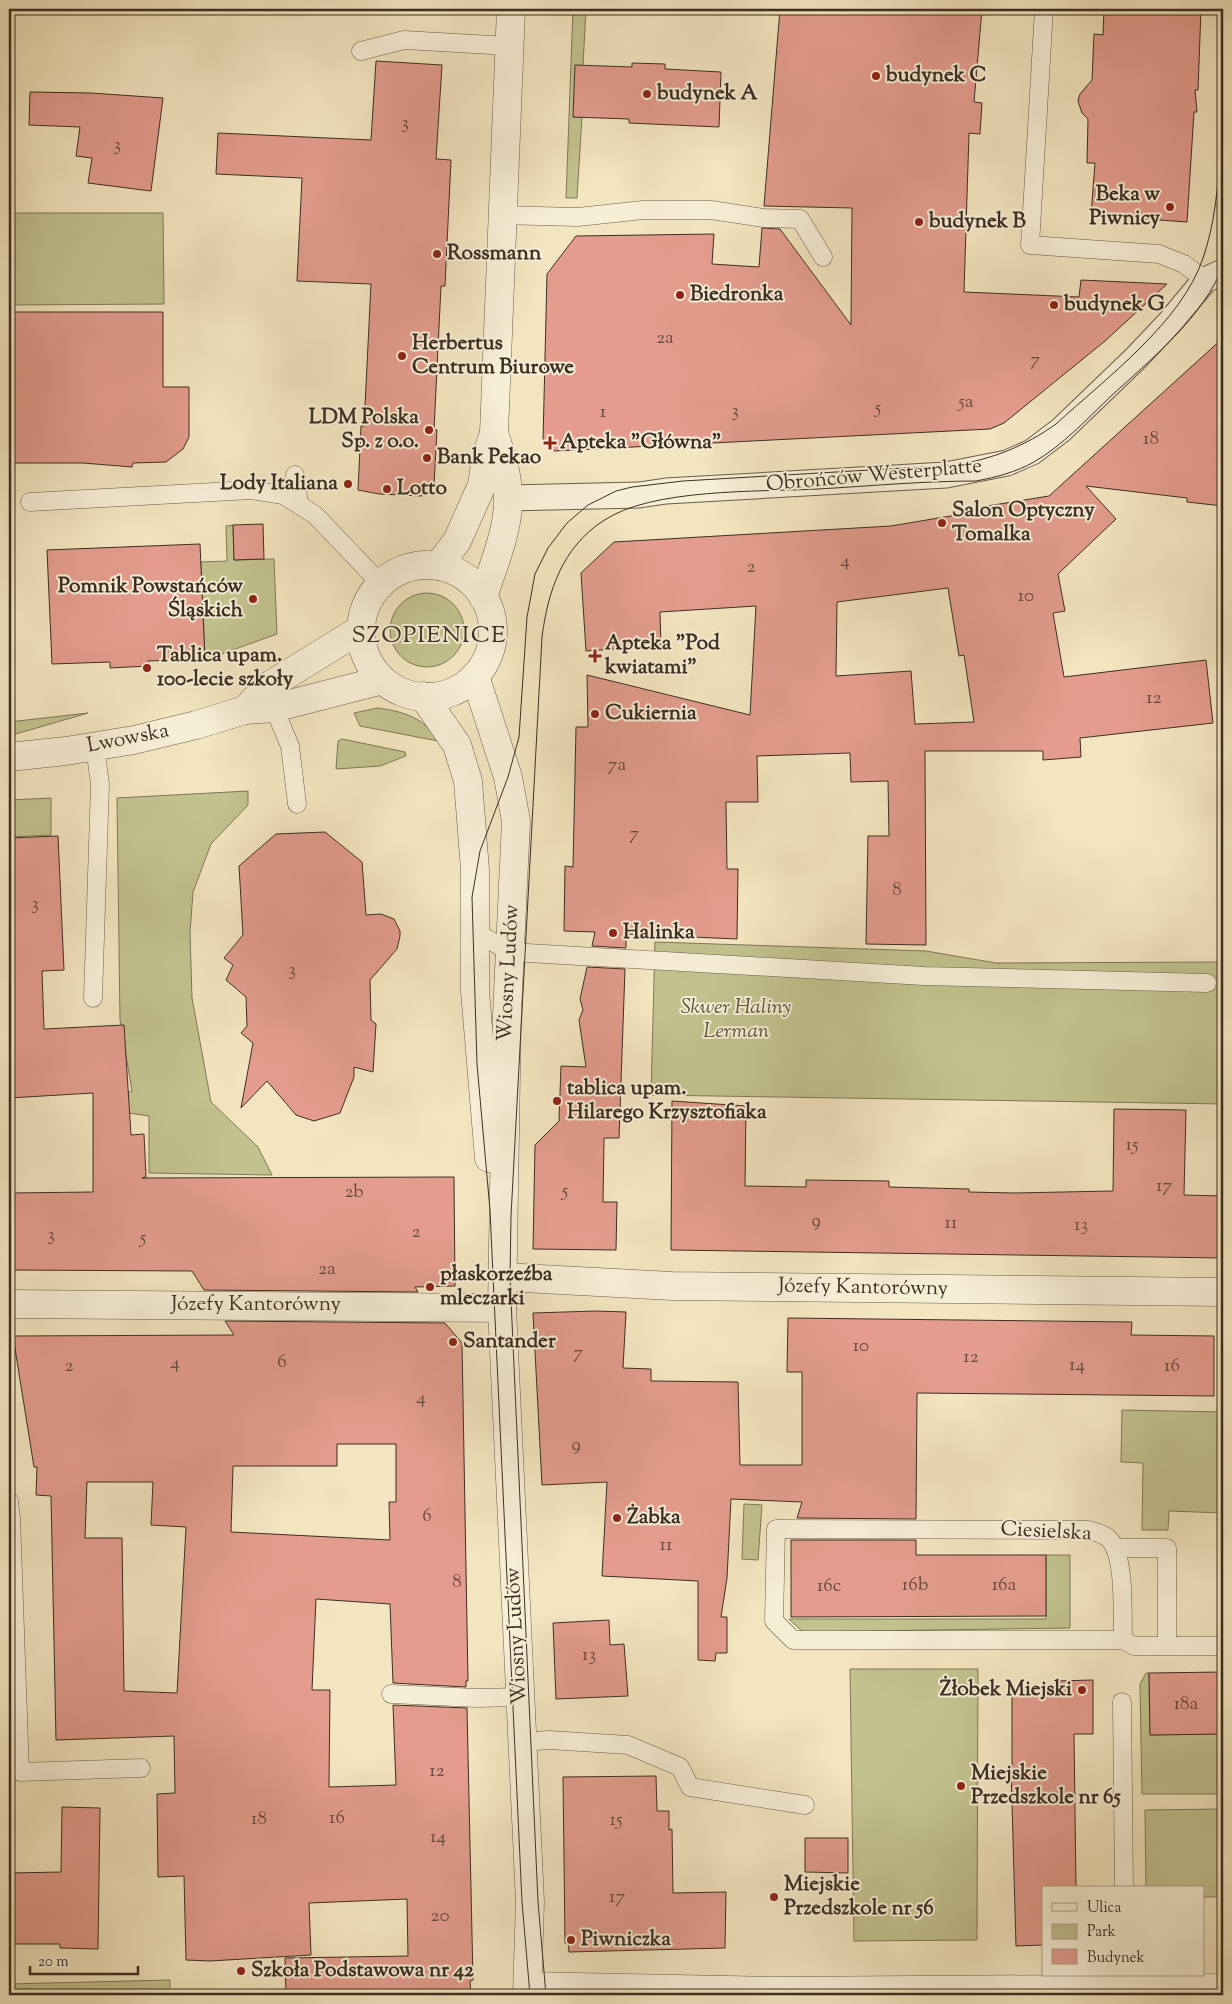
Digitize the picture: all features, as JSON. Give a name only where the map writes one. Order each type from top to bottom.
[{"type":"street","points":[[438,566],[457,541],[482,485],[486,457],[494,434],[511,9]]},
{"type":"street","name":"Obrońców Westerplatte","points":[[508,498],[639,495],[666,491],[946,475],[1007,463],[1032,452],[1061,430],[1135,360],[1214,276]]},
{"type":"street","points":[[483,597],[506,524],[508,498],[505,470],[494,434]]},
{"type":"street","points":[[413,566],[438,566],[464,577],[483,597],[490,612],[492,638],[484,662],[475,676],[451,692],[423,696],[402,691],[383,680],[371,665],[363,648],[361,629],[364,612],[370,597],[390,576],[413,566]]},
{"type":"street","name":"Lwowska","points":[[245,710],[267,687],[361,629]]},
{"type":"street","name":"Wiosny Ludów","points":[[475,676],[508,777],[516,821],[506,1014],[502,1308],[530,1902],[527,1990]]},
{"type":"street","name":"Lwowska","points":[[9,757],[95,747],[196,725],[245,710],[274,708],[383,680]]},
{"type":"street","name":"Wiosny Ludów","points":[[423,696],[457,745],[468,781],[475,870],[474,991],[502,1276]]},
{"type":"street","name":"Józefy Kantorówny","points":[[502,1276],[672,1286],[1223,1292]]},
{"type":"street","name":"Józefy Kantorówny","points":[[9,1304],[502,1308]]},
{"type":"street","points":[[527,1990],[773,1990],[1125,1982],[1223,1988]]},
{"type":"lane","points":[[506,9],[511,9]]},
{"type":"lane","points":[[1044,9],[1030,245],[1159,254],[1214,276]]},
{"type":"lane","points":[[361,51],[404,40],[509,46]]},
{"type":"lane","points":[[502,215],[578,217],[643,210],[711,210],[764,218],[800,219],[823,256]]},
{"type":"lane","points":[[295,475],[299,506]]},
{"type":"lane","points":[[30,502],[251,490],[283,495],[315,515],[381,584]]},
{"type":"lane","points":[[274,708],[290,746],[297,804]]},
{"type":"lane","points":[[93,998],[100,784],[95,747]]},
{"type":"lane","points":[[474,931],[510,952],[924,976],[1207,983]]},
{"type":"lane","points":[[9,1501],[12,1518],[20,1772],[142,1768]]},
{"type":"lane","name":"Ciesielska","points":[[776,1529],[1088,1530],[1108,1538],[1115,1548],[1119,1558],[1123,1640],[793,1640],[774,1621],[776,1529]]},
{"type":"lane","points":[[1115,1548],[1167,1548],[1166,1645]]},
{"type":"lane","points":[[1123,1640],[1134,1646],[1223,1646]]},
{"type":"lane","points":[[392,1694],[520,1697]]},
{"type":"lane","points":[[1122,1702],[1124,1886]]},
{"type":"lane","points":[[523,1742],[548,1740],[628,1745],[680,1767],[690,1787],[805,1806]]},
{"type":"green space","points":[[573,9],[586,9],[583,65],[574,117],[582,117],[577,198],[566,198]]},
{"type":"green space","points":[[9,213],[163,213],[164,304],[9,305]]},
{"type":"green space","points":[[233,525],[234,560],[274,559],[277,634],[205,660],[201,562],[227,561],[226,526]]},
{"type":"green space","points":[[427,593],[441,596],[453,604],[461,616],[464,630],[461,644],[453,656],[441,664],[427,667],[413,664],[401,656],[393,644],[390,630],[393,616],[401,604],[413,596]]},
{"type":"green space","points":[[377,708],[395,711],[420,721],[433,733],[438,741],[360,726],[354,713]]},
{"type":"green space","points":[[88,713],[9,736],[9,722]]},
{"type":"green space","points":[[342,739],[405,752],[406,756],[380,766],[336,769],[338,741]]},
{"type":"green space","points":[[248,791],[248,805],[211,844],[193,892],[190,933],[192,998],[211,1102],[258,1147],[272,1175],[149,1173],[149,1116],[115,1111],[114,1097],[132,1091],[120,1020],[117,798]]},
{"type":"green space","points":[[51,798],[51,835],[9,837],[9,800]]},
{"type":"green space","name":"Skwer Haliny Lerman","points":[[655,942],[926,951],[996,963],[1223,962],[1223,1104],[651,1095]]},
{"type":"green space","points":[[1122,1410],[1223,1412],[1223,1513],[1169,1511],[1168,1530],[1142,1530],[1143,1463],[1121,1462]]},
{"type":"green space","points":[[744,1504],[762,1505],[758,1560],[742,1559]]},
{"type":"green space","points":[[1046,1555],[1070,1555],[1070,1628],[803,1632],[789,1619],[1046,1619]]},
{"type":"green space","points":[[850,1669],[978,1669],[977,1940],[854,1941]]},
{"type":"green space","points":[[1146,1673],[1149,1673],[1150,1735],[1223,1734],[1223,1794],[1142,1794],[1140,1684]]},
{"type":"green space","points":[[1223,1809],[1223,1897],[1204,1897],[1204,1886],[1146,1886],[1145,1810]]},
{"type":"green space","points":[[170,1980],[170,1995],[9,1995],[9,1984]]},
{"type":"building","points":[[780,9],[982,9],[974,102],[982,103],[980,134],[969,133],[964,292],[1079,297],[1081,280],[1167,284],[1105,341],[1004,423],[990,429],[554,451],[543,441],[547,274],[576,236],[714,234],[712,264],[759,267],[762,228],[780,229],[851,325],[852,208],[764,206]]},
{"type":"building","points":[[1104,9],[1201,9],[1198,90],[1195,90],[1197,112],[1194,112],[1187,222],[1091,215],[1095,163],[1087,163],[1088,119],[1082,113],[1078,101],[1080,94],[1092,80],[1094,34],[1103,35]]},
{"type":"building","points":[[376,61],[442,65],[436,159],[451,160],[445,286],[441,286],[434,430],[437,430],[434,485],[422,485],[422,496],[379,494],[358,490],[361,426],[364,426],[371,284],[297,281],[302,178],[216,174],[218,133],[371,140]]},
{"type":"building","name":"budynek A","points":[[632,63],[665,64],[665,69],[721,72],[719,127],[629,123],[629,119],[573,117],[575,65],[632,67]]},
{"type":"building","points":[[30,92],[91,93],[163,98],[151,191],[88,183],[92,158],[76,156],[80,127],[29,125]]},
{"type":"building","points":[[9,312],[163,312],[163,387],[189,387],[189,437],[183,449],[166,462],[133,463],[132,467],[83,463],[10,463]]},
{"type":"building","points":[[1223,338],[1223,506],[1187,502],[1187,498],[1086,486],[1116,519],[1058,574],[1065,611],[1053,613],[1064,677],[1206,660],[1213,723],[1080,738],[1081,757],[1043,760],[1043,751],[925,751],[926,945],[866,944],[868,836],[889,836],[888,781],[851,782],[850,753],[757,756],[758,802],[726,802],[727,869],[738,869],[737,939],[626,934],[626,948],[592,946],[595,932],[564,931],[565,866],[573,867],[576,727],[588,727],[587,675],[750,715],[756,606],[660,612],[661,646],[586,651],[581,573],[614,542],[891,526],[974,512],[975,508],[1049,496]],"holes":[[[948,588],[959,656],[964,655],[974,722],[915,724],[911,671],[836,676],[837,602]]]},
{"type":"building","points":[[263,524],[264,559],[234,560],[233,525]]},
{"type":"building","points":[[200,544],[205,659],[148,661],[148,666],[110,668],[110,662],[52,664],[47,550]]},
{"type":"building","points":[[325,832],[362,862],[366,915],[381,914],[394,919],[400,931],[400,936],[397,949],[370,980],[371,1020],[376,1024],[373,1072],[354,1067],[354,1077],[340,1113],[314,1121],[296,1115],[267,1081],[241,1108],[253,1043],[241,1033],[247,1026],[246,997],[226,980],[233,965],[224,958],[243,935],[239,866],[276,834]]},
{"type":"building","points":[[58,836],[64,970],[42,971],[44,1029],[124,1025],[131,1135],[144,1134],[146,1177],[142,1178],[454,1177],[455,1286],[415,1287],[418,1292],[204,1290],[192,1271],[9,1270],[9,1193],[93,1192],[93,1093],[9,1098],[9,838]]},
{"type":"building","points":[[587,967],[625,969],[619,1138],[604,1138],[603,1202],[617,1202],[616,1250],[533,1249],[535,1145],[559,1121],[561,1066],[586,1067],[579,1020],[583,1010],[580,999]]},
{"type":"building","points":[[672,1101],[746,1106],[745,1186],[806,1187],[806,1180],[889,1181],[889,1187],[969,1189],[969,1192],[1014,1193],[1113,1191],[1114,1109],[1186,1110],[1184,1195],[1223,1196],[1223,1258],[671,1250]]},
{"type":"building","points":[[626,1312],[623,1368],[651,1369],[651,1381],[738,1382],[740,1465],[802,1465],[802,1372],[787,1372],[788,1318],[1132,1322],[1131,1335],[1214,1336],[1214,1396],[917,1393],[916,1519],[797,1518],[802,1502],[731,1499],[727,1578],[721,1617],[727,1617],[727,1653],[716,1653],[715,1661],[698,1660],[698,1581],[602,1576],[607,1482],[542,1485],[533,1313]]},
{"type":"building","points":[[225,1321],[445,1323],[462,1343],[468,1681],[466,1681],[466,1687],[393,1683],[390,1604],[316,1599],[312,1690],[330,1690],[329,1787],[396,1785],[393,1705],[467,1708],[473,1980],[470,1981],[471,1995],[286,1995],[285,1958],[408,1956],[407,1899],[309,1903],[311,1955],[210,1961],[186,1960],[184,1876],[158,1877],[157,1794],[175,1793],[174,1736],[56,1740],[51,1496],[36,1495],[37,1467],[34,1467],[13,1336],[234,1335]],"holes":[[[337,1444],[396,1444],[396,1502],[389,1502],[390,1540],[231,1532],[233,1466],[337,1466]],[[87,1482],[153,1482],[151,1525],[186,1527],[177,1693],[124,1691],[122,1538],[85,1538]]]},
{"type":"building","points":[[791,1540],[916,1540],[916,1555],[1046,1555],[1046,1616],[791,1617]]},
{"type":"building","points":[[609,1620],[610,1645],[624,1644],[628,1696],[556,1699],[553,1623]]},
{"type":"building","points":[[1223,1672],[1223,1734],[1150,1735],[1149,1673]]},
{"type":"building","points":[[1093,1680],[1093,1734],[1074,1734],[1076,1886],[1042,1886],[1042,1945],[1016,1946],[1011,1768],[1012,1691],[1056,1691],[1056,1681]]},
{"type":"building","points":[[656,1776],[657,1811],[669,1811],[669,1830],[672,1829],[673,1893],[726,1892],[725,1948],[569,1952],[568,1943],[565,1943],[563,1777]]},
{"type":"building","points":[[62,1807],[100,1808],[98,1949],[60,1948],[60,1944],[10,1944],[10,1873],[61,1872]]},
{"type":"building","points":[[805,1838],[848,1838],[848,1873],[805,1872]]},
{"type":"tram line","points":[[530,1995],[522,1902],[490,1210],[477,1064],[472,897],[480,851],[508,777],[519,737],[527,617],[535,574],[548,548],[567,523],[588,505],[616,491],[632,487],[683,481],[955,465],[982,459],[1008,450],[1032,439],[1056,424],[1140,348],[1178,305],[1193,282],[1203,258],[1213,220],[1218,182],[1223,104]]},
{"type":"tram line","points":[[546,1995],[538,1902],[510,1277],[511,1216],[542,637],[553,587],[567,557],[589,532],[603,521],[624,510],[649,503],[677,497],[706,494],[976,481],[1006,474],[1027,466],[1064,440],[1174,337],[1204,302],[1215,284],[1223,265]]},
{"type":"place","name":"budynek C","points":[[876,76]]},
{"type":"place","name":"budynek A","points":[[647,94]]},
{"type":"place","name":"Beka w Piwnicy","points":[[1170,207]]},
{"type":"place","name":"budynek B","points":[[919,222]]},
{"type":"place","name":"Rossmann","points":[[437,254]]},
{"type":"place","name":"Biedronka","points":[[680,295]]},
{"type":"place","name":"budynek G","points":[[1054,305]]},
{"type":"place","name":"Herbertus Centrum Biurowe","points":[[402,356]]},
{"type":"place","name":"LDM Polska Sp. z o.o.","points":[[429,430]]},
{"type":"place","name":"Apteka \"Główna\"","points":[[550,443]]},
{"type":"place","name":"Bank Pekao","points":[[427,458]]},
{"type":"place","name":"Lody Italiana","points":[[348,484]]},
{"type":"place","name":"Lotto","points":[[387,489]]},
{"type":"place","name":"Salon Optyczny Tomalka","points":[[942,523]]},
{"type":"place","name":"Pomnik Powstańców Śląskich","points":[[253,599]]},
{"type":"place","name":"Apteka \"Pod kwiatami\"","points":[[595,656]]},
{"type":"place","name":"Tablica upam. 100-lecie szkoły","points":[[147,668]]},
{"type":"place","name":"Cukiernia","points":[[595,714]]},
{"type":"place","name":"Halinka","points":[[613,933]]},
{"type":"place","name":"tablica upam. Hilarego Krzysztofiaka","points":[[557,1101]]},
{"type":"place","name":"płaskorzeźba mleczarki","points":[[430,1287]]},
{"type":"place","name":"Santander","points":[[453,1342]]},
{"type":"place","name":"Żabka","points":[[617,1518]]},
{"type":"place","name":"Żłobek Miejski","points":[[1082,1690]]},
{"type":"place","name":"Miejskie Przedszkole nr 65","points":[[961,1786]]},
{"type":"place","name":"Miejskie Przedszkole nr 56","points":[[774,1897]]},
{"type":"place","name":"Piwniczka","points":[[571,1940]]},
{"type":"place","name":"Szkoła Podstawowa nr 42","points":[[241,1971]]},
{"type":"district","name":"SZOPIENICE","points":[[429,636]]}]
